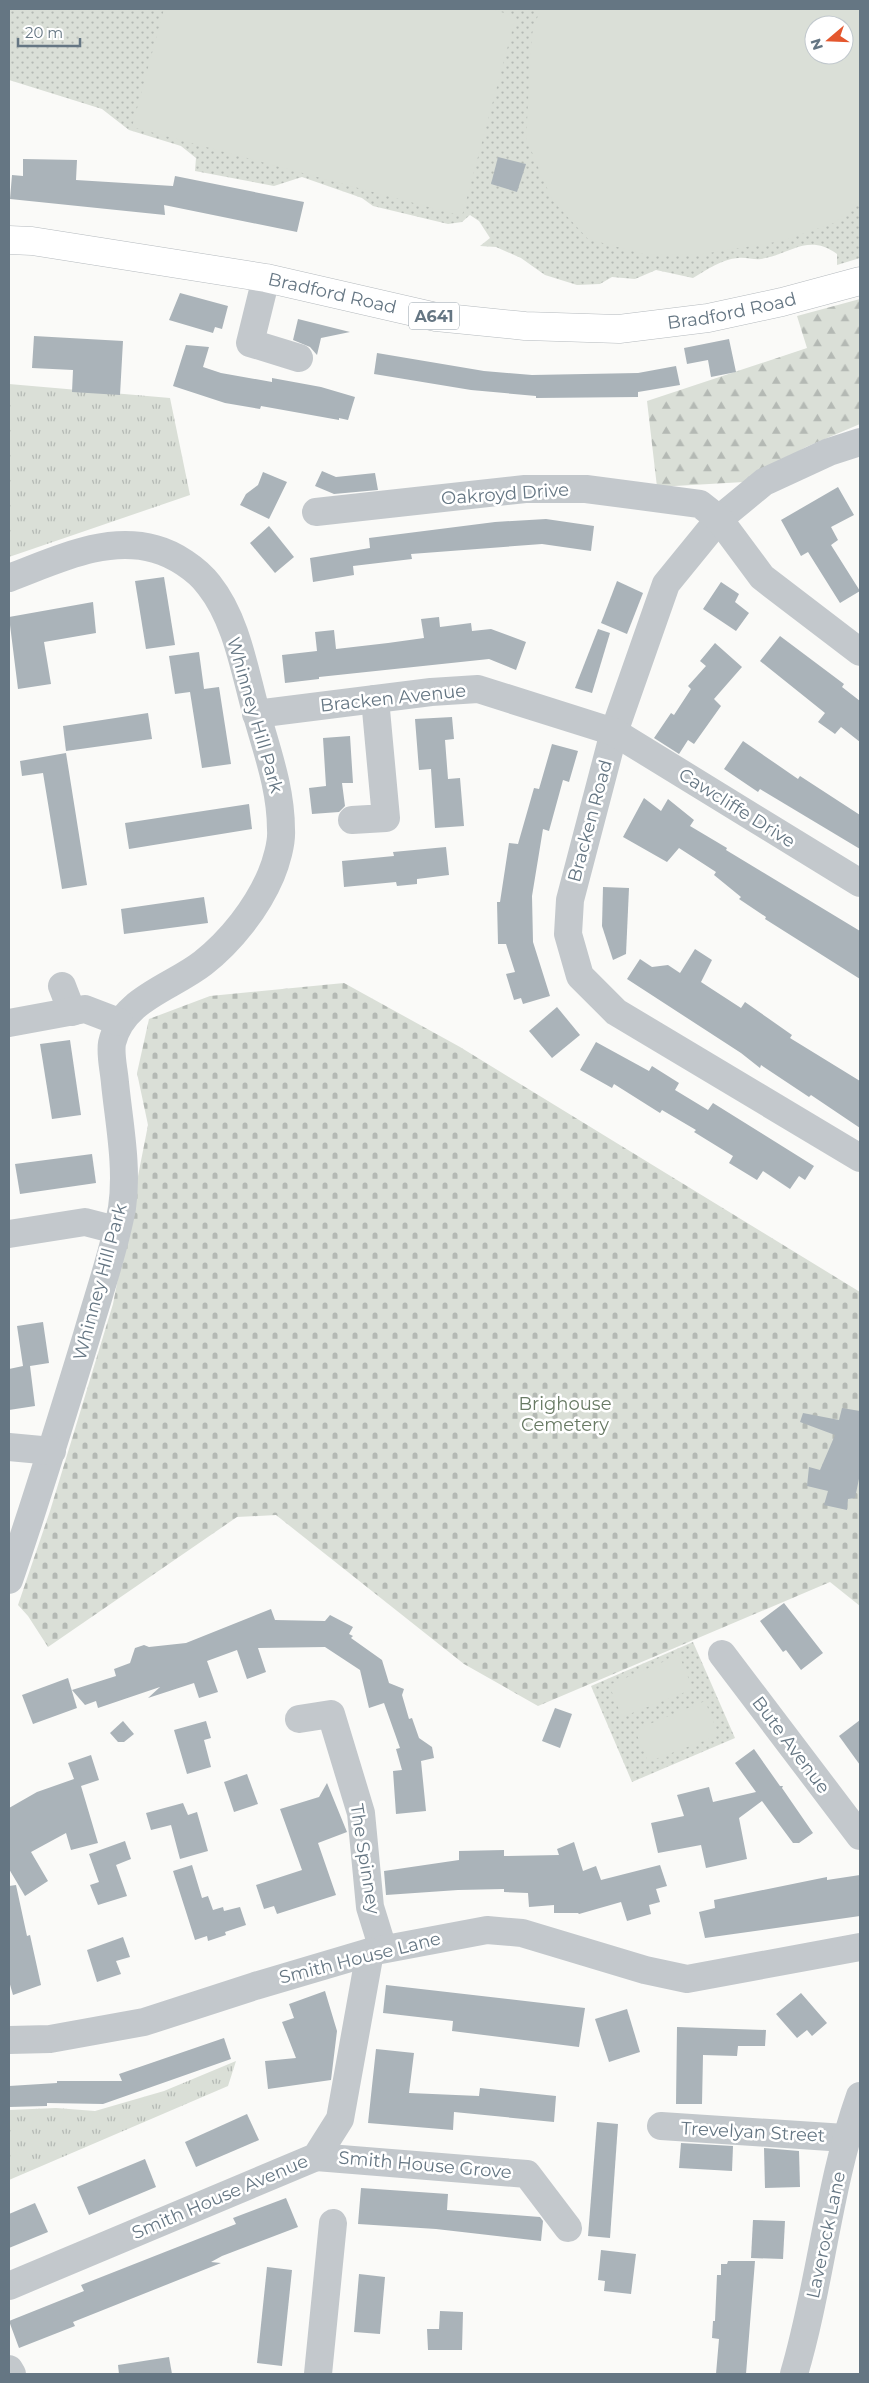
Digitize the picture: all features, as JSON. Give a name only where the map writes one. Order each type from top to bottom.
[{"type":"main road","name":"Bradford Road","points":[[9,240],[32,241],[266,278],[436,316],[525,326],[619,330],[708,318],[782,302],[860,281]]},
{"type":"street","points":[[266,278],[250,343],[299,358]]},
{"type":"street","name":"Bracken Road","points":[[860,442],[829,452],[764,482],[719,519],[666,584],[614,732],[570,900],[568,934],[580,976],[616,1012],[860,1158]]},
{"type":"street","name":"Oakroyd Drive","points":[[316,512],[525,489],[586,489],[700,504],[719,519],[762,577],[860,652]]},
{"type":"street","name":"Whinney Hill Park","points":[[9,578],[97,547],[128,544],[157,549],[186,564],[208,583],[224,608],[271,759],[279,796],[282,834],[271,874],[251,910],[230,938],[203,963],[136,1004],[119,1022],[111,1047],[124,1165],[122,1206],[52,1451],[9,1580]]},
{"type":"street","name":"Bracken Avenue","points":[[256,714],[431,692],[478,689],[614,732]]},
{"type":"street","points":[[352,820],[386,818],[375,700]]},
{"type":"street","name":"Cawcliffe Drive","points":[[614,732],[860,883]]},
{"type":"street","points":[[62,986],[72,1012]]},
{"type":"street","points":[[9,1023],[85,1009],[119,1022]]},
{"type":"street","points":[[9,1234],[85,1222],[116,1230]]},
{"type":"street","points":[[9,1446],[52,1451]]},
{"type":"street","name":"Bute Avenue","points":[[722,1654],[860,1836]]},
{"type":"street","name":"The Spinney","points":[[299,1719],[331,1714],[361,1813],[370,1907],[377,1950]]},
{"type":"street","name":"Smith House Lane","points":[[9,2040],[50,2039],[144,2022],[255,1986],[377,1950],[487,1930],[522,1933],[645,1970],[687,1979],[860,1947]]},
{"type":"street","name":"Smith House Avenue","points":[[9,2286],[316,2157],[340,2119],[377,1950]]},
{"type":"street","name":"Laverock Lane","points":[[794,2374],[816,2285],[846,2138],[860,2096]]},
{"type":"street","name":"Trevelyan Street","points":[[661,2126],[846,2138]]},
{"type":"street","name":"Smith House Grove","points":[[316,2157],[527,2174],[568,2228]]},
{"type":"street","points":[[318,2374],[333,2223]]},
{"type":"street","points":[[9,2369],[12,2374]]},
{"type":"green space","points":[[9,9],[860,9],[860,258],[837,265],[837,254],[827,248],[808,245],[761,259],[741,258],[726,260],[693,278],[656,270],[635,279],[612,277],[600,284],[577,285],[545,275],[521,258],[496,247],[480,246],[490,238],[479,221],[470,215],[462,222],[448,224],[373,206],[362,198],[302,177],[274,186],[195,171],[196,158],[181,146],[129,130],[102,109],[9,80]]},
{"type":"green space","points":[[164,9],[490,9],[516,16],[462,216],[132,127]]},
{"type":"green space","points":[[540,9],[860,9],[860,202],[834,223],[782,241],[697,255],[643,254],[588,239],[552,200],[526,138],[532,34]]},
{"type":"green space","points":[[860,299],[860,424],[806,447],[744,482],[657,487],[647,401],[807,348],[797,316]]},
{"type":"green space","points":[[9,384],[170,398],[190,495],[9,557]]},
{"type":"green space","name":"Brighouse Cemetery","points":[[344,983],[460,1047],[860,1292],[860,1606],[830,1582],[538,1706],[464,1664],[276,1515],[237,1517],[48,1647],[28,1616],[18,1605],[50,1511],[113,1304],[148,1125],[137,1073],[149,1019],[210,996]]},
{"type":"green space","points":[[693,1642],[735,1738],[632,1782],[591,1686]]},
{"type":"green space","points":[[679,1655],[693,1689],[622,1717],[609,1685]]},
{"type":"green space","points":[[705,1701],[719,1735],[648,1762],[635,1730]]},
{"type":"green space","points":[[236,2061],[228,2086],[9,2180],[9,2110],[56,2108],[95,2111],[164,2091]]},
{"type":"building","points":[[498,157],[526,164],[517,192],[491,184]]},
{"type":"building","points":[[23,159],[77,160],[76,180],[173,186],[175,176],[304,202],[297,232],[164,205],[165,215],[10,199],[12,175],[23,176]]},
{"type":"building","points":[[180,293],[228,306],[222,329],[215,327],[213,333],[169,320]]},
{"type":"building","points":[[298,319],[350,332],[321,338],[317,355],[310,347],[293,340]]},
{"type":"building","points":[[34,336],[123,341],[120,395],[72,392],[73,370],[32,368]]},
{"type":"building","points":[[729,339],[736,372],[711,377],[708,360],[687,364],[684,348]]},
{"type":"building","points":[[186,345],[209,347],[203,367],[221,373],[272,382],[272,378],[321,387],[355,397],[348,420],[261,406],[260,409],[225,403],[173,386]]},
{"type":"building","points":[[377,353],[484,371],[532,375],[638,373],[676,366],[680,385],[638,392],[638,397],[536,398],[536,396],[471,390],[374,374]]},
{"type":"building","points":[[322,471],[336,477],[375,473],[378,490],[334,494],[315,486]]},
{"type":"building","points":[[263,472],[287,482],[269,519],[240,505],[246,494],[258,485]]},
{"type":"building","points":[[838,487],[854,515],[831,527],[838,540],[831,545],[860,591],[840,603],[808,552],[801,556],[781,520]]},
{"type":"building","points":[[546,519],[594,526],[591,551],[542,544],[411,554],[412,559],[353,566],[354,575],[313,582],[310,558],[370,548],[369,538],[495,522]]},
{"type":"building","points":[[269,526],[294,557],[275,573],[250,543]]},
{"type":"building","points":[[164,577],[175,645],[146,649],[135,581]]},
{"type":"building","points":[[617,581],[643,593],[627,634],[601,623]]},
{"type":"building","points":[[721,582],[739,594],[735,602],[749,613],[736,631],[703,609]]},
{"type":"building","points":[[93,602],[96,633],[44,642],[51,684],[18,689],[9,617]]},
{"type":"building","points":[[439,617],[440,627],[471,623],[472,631],[491,629],[526,642],[516,670],[489,659],[319,677],[319,679],[285,683],[282,655],[317,651],[315,632],[334,630],[336,649],[388,643],[424,638],[421,619]]},
{"type":"building","points":[[598,629],[610,633],[592,693],[575,688]]},
{"type":"building","points":[[780,636],[844,684],[842,687],[860,701],[860,742],[841,727],[835,734],[818,722],[825,713],[760,661]]},
{"type":"building","points":[[715,643],[742,667],[714,699],[721,706],[694,744],[688,740],[679,754],[654,738],[671,713],[674,715],[691,689],[688,686],[706,666],[700,661]]},
{"type":"building","points":[[199,652],[204,689],[219,687],[231,764],[202,768],[190,692],[175,694],[169,656]]},
{"type":"building","points":[[148,713],[152,739],[66,751],[63,726]]},
{"type":"building","points":[[452,717],[454,739],[445,740],[448,779],[460,778],[464,826],[435,828],[431,769],[419,770],[415,719]]},
{"type":"building","points":[[350,736],[353,783],[342,783],[345,806],[339,812],[312,814],[309,788],[326,786],[323,738]]},
{"type":"building","points":[[743,741],[798,779],[800,776],[860,815],[860,849],[760,789],[758,792],[724,769]]},
{"type":"building","points":[[552,744],[578,751],[569,782],[563,780],[549,831],[543,829],[532,896],[533,942],[550,996],[523,1004],[521,998],[514,1000],[506,974],[515,972],[506,944],[498,944],[497,902],[500,902],[509,843],[518,844],[534,788],[539,789]]},
{"type":"building","points":[[66,753],[87,885],[62,889],[43,773],[22,776],[20,761]]},
{"type":"building","points":[[644,798],[661,811],[668,799],[694,820],[690,826],[727,848],[726,850],[860,931],[860,979],[765,919],[766,917],[739,899],[741,897],[714,875],[716,872],[679,848],[667,862],[623,837]]},
{"type":"building","points":[[249,804],[252,829],[129,849],[125,823]]},
{"type":"building","points":[[446,847],[449,875],[417,879],[417,884],[397,886],[396,882],[344,887],[342,861],[394,856],[393,852]]},
{"type":"building","points":[[603,887],[629,888],[626,954],[613,960],[602,926]]},
{"type":"building","points":[[204,897],[208,923],[124,934],[121,909]]},
{"type":"building","points":[[695,949],[712,960],[701,982],[741,1008],[745,1002],[792,1035],[790,1038],[860,1081],[860,1128],[811,1095],[809,1097],[761,1065],[760,1068],[741,1053],[627,979],[640,959],[652,967],[668,965],[680,973]]},
{"type":"building","points":[[557,1007],[580,1035],[552,1058],[529,1031]]},
{"type":"building","points":[[70,1040],[81,1115],[52,1119],[40,1044]]},
{"type":"building","points":[[596,1042],[649,1071],[652,1066],[679,1083],[675,1090],[708,1110],[713,1103],[814,1166],[805,1180],[799,1176],[790,1189],[763,1171],[757,1180],[729,1163],[733,1156],[694,1132],[696,1130],[662,1110],[660,1113],[614,1084],[612,1088],[580,1070]]},
{"type":"building","points":[[92,1154],[96,1183],[20,1194],[15,1164]]},
{"type":"building","points":[[43,1322],[49,1363],[30,1366],[35,1406],[9,1410],[9,1369],[23,1366],[17,1326]]},
{"type":"building","points":[[842,1408],[860,1411],[860,1474],[855,1498],[848,1499],[847,1510],[824,1505],[828,1491],[807,1486],[809,1467],[820,1470],[835,1435],[800,1422],[803,1413],[839,1420]]},
{"type":"building","points":[[784,1603],[823,1653],[801,1670],[786,1650],[783,1652],[760,1621]]},
{"type":"building","points":[[271,1609],[275,1620],[325,1621],[330,1615],[353,1627],[349,1634],[353,1636],[351,1638],[382,1660],[389,1683],[404,1689],[402,1695],[409,1719],[412,1718],[419,1738],[432,1747],[434,1758],[421,1761],[426,1811],[396,1814],[393,1771],[402,1770],[396,1749],[400,1748],[384,1703],[369,1708],[360,1670],[325,1647],[258,1648],[266,1672],[247,1679],[237,1650],[207,1661],[218,1692],[199,1698],[194,1683],[148,1698],[160,1687],[98,1708],[96,1701],[85,1705],[72,1690],[116,1676],[114,1669],[130,1663],[135,1648],[144,1645],[149,1647],[186,1643]]},
{"type":"building","points":[[68,1678],[77,1708],[33,1724],[22,1695]]},
{"type":"building","points":[[555,1708],[572,1714],[560,1748],[542,1741]]},
{"type":"building","points":[[860,1720],[860,1765],[839,1736]]},
{"type":"building","points":[[123,1721],[134,1734],[124,1742],[118,1742],[110,1733]]},
{"type":"building","points":[[206,1721],[211,1738],[204,1740],[211,1767],[187,1774],[174,1730]]},
{"type":"building","points":[[754,1749],[780,1786],[783,1786],[782,1788],[813,1833],[799,1843],[793,1843],[762,1801],[739,1818],[747,1859],[706,1868],[701,1845],[658,1853],[651,1823],[684,1816],[677,1795],[709,1787],[713,1802],[756,1792],[735,1763]]},
{"type":"building","points":[[91,1755],[99,1780],[81,1786],[98,1843],[71,1850],[66,1833],[31,1852],[48,1881],[25,1896],[9,1869],[9,1808],[37,1792],[74,1779],[68,1763]]},
{"type":"building","points":[[247,1774],[258,1804],[234,1812],[224,1782]]},
{"type":"building","points":[[327,1783],[347,1832],[318,1843],[336,1895],[277,1914],[274,1906],[264,1909],[256,1885],[302,1870],[280,1809],[319,1797]]},
{"type":"building","points":[[183,1803],[188,1815],[197,1812],[208,1851],[180,1859],[171,1825],[151,1830],[146,1813]]},
{"type":"building","points":[[125,1841],[131,1859],[116,1865],[127,1896],[98,1905],[90,1885],[99,1882],[89,1854]]},
{"type":"building","points":[[574,1842],[583,1871],[596,1866],[601,1880],[660,1865],[667,1886],[656,1889],[660,1902],[649,1905],[651,1914],[627,1921],[621,1902],[579,1914],[554,1913],[554,1905],[529,1907],[528,1893],[504,1892],[504,1889],[386,1895],[384,1871],[459,1860],[459,1851],[504,1850],[504,1856],[559,1855],[557,1849]]},
{"type":"building","points":[[192,1865],[202,1898],[208,1896],[213,1910],[223,1907],[224,1911],[240,1907],[246,1925],[225,1932],[226,1935],[208,1941],[207,1936],[195,1940],[173,1871]]},
{"type":"building","points":[[860,1875],[860,1916],[705,1938],[699,1912],[715,1908],[714,1900],[827,1877],[827,1880]]},
{"type":"building","points":[[16,1885],[27,1936],[30,1935],[41,1985],[13,1995],[9,1981],[9,1886]]},
{"type":"building","points":[[123,1937],[130,1957],[116,1961],[121,1974],[97,1982],[87,1950]]},
{"type":"building","points":[[386,1985],[585,2008],[579,2047],[452,2031],[453,2021],[383,2013]]},
{"type":"building","points":[[325,1991],[337,2031],[331,2080],[268,2089],[265,2061],[296,2058],[282,2022],[294,2018],[289,2004]]},
{"type":"building","points":[[801,1993],[827,2023],[812,2036],[807,2030],[797,2038],[776,2014]]},
{"type":"building","points":[[627,2009],[640,2052],[609,2062],[595,2019]]},
{"type":"building","points":[[677,2027],[766,2030],[765,2046],[738,2046],[737,2056],[703,2055],[702,2104],[676,2104]]},
{"type":"building","points":[[224,2038],[231,2059],[103,2104],[47,2103],[47,2106],[9,2107],[9,2086],[57,2083],[57,2081],[122,2081],[119,2074]]},
{"type":"building","points":[[376,2049],[414,2053],[409,2093],[479,2096],[480,2088],[556,2096],[554,2122],[454,2112],[453,2130],[368,2123]]},
{"type":"building","points":[[247,2114],[259,2140],[196,2167],[185,2142]]},
{"type":"building","points":[[597,2122],[618,2124],[610,2238],[588,2236]]},
{"type":"building","points":[[681,2143],[733,2146],[732,2171],[679,2168]]},
{"type":"building","points":[[764,2148],[799,2151],[800,2187],[765,2188]]},
{"type":"building","points":[[145,2159],[156,2187],[89,2215],[77,2187]]},
{"type":"building","points":[[361,2188],[448,2194],[447,2210],[540,2217],[543,2221],[541,2241],[436,2229],[358,2224]]},
{"type":"building","points":[[286,2198],[298,2227],[222,2256],[211,2262],[221,2263],[73,2322],[75,2326],[19,2348],[9,2321],[84,2291],[81,2285],[236,2224],[233,2218]]},
{"type":"building","points":[[35,2203],[48,2232],[9,2248],[9,2214]]},
{"type":"building","points":[[753,2220],[785,2221],[783,2259],[751,2258]]},
{"type":"building","points":[[601,2250],[636,2254],[631,2294],[604,2291],[605,2281],[598,2280]]},
{"type":"building","points":[[728,2261],[755,2261],[746,2374],[716,2374],[719,2339],[712,2338],[713,2321],[715,2321],[717,2275],[721,2275],[721,2264],[727,2264]]},
{"type":"building","points":[[267,2267],[292,2270],[282,2366],[257,2363]]},
{"type":"building","points":[[359,2274],[385,2277],[380,2334],[354,2332]]},
{"type":"building","points":[[440,2311],[463,2312],[462,2350],[428,2350],[427,2329],[439,2329]]},
{"type":"building","points":[[169,2357],[172,2374],[119,2374],[118,2365]]}]
